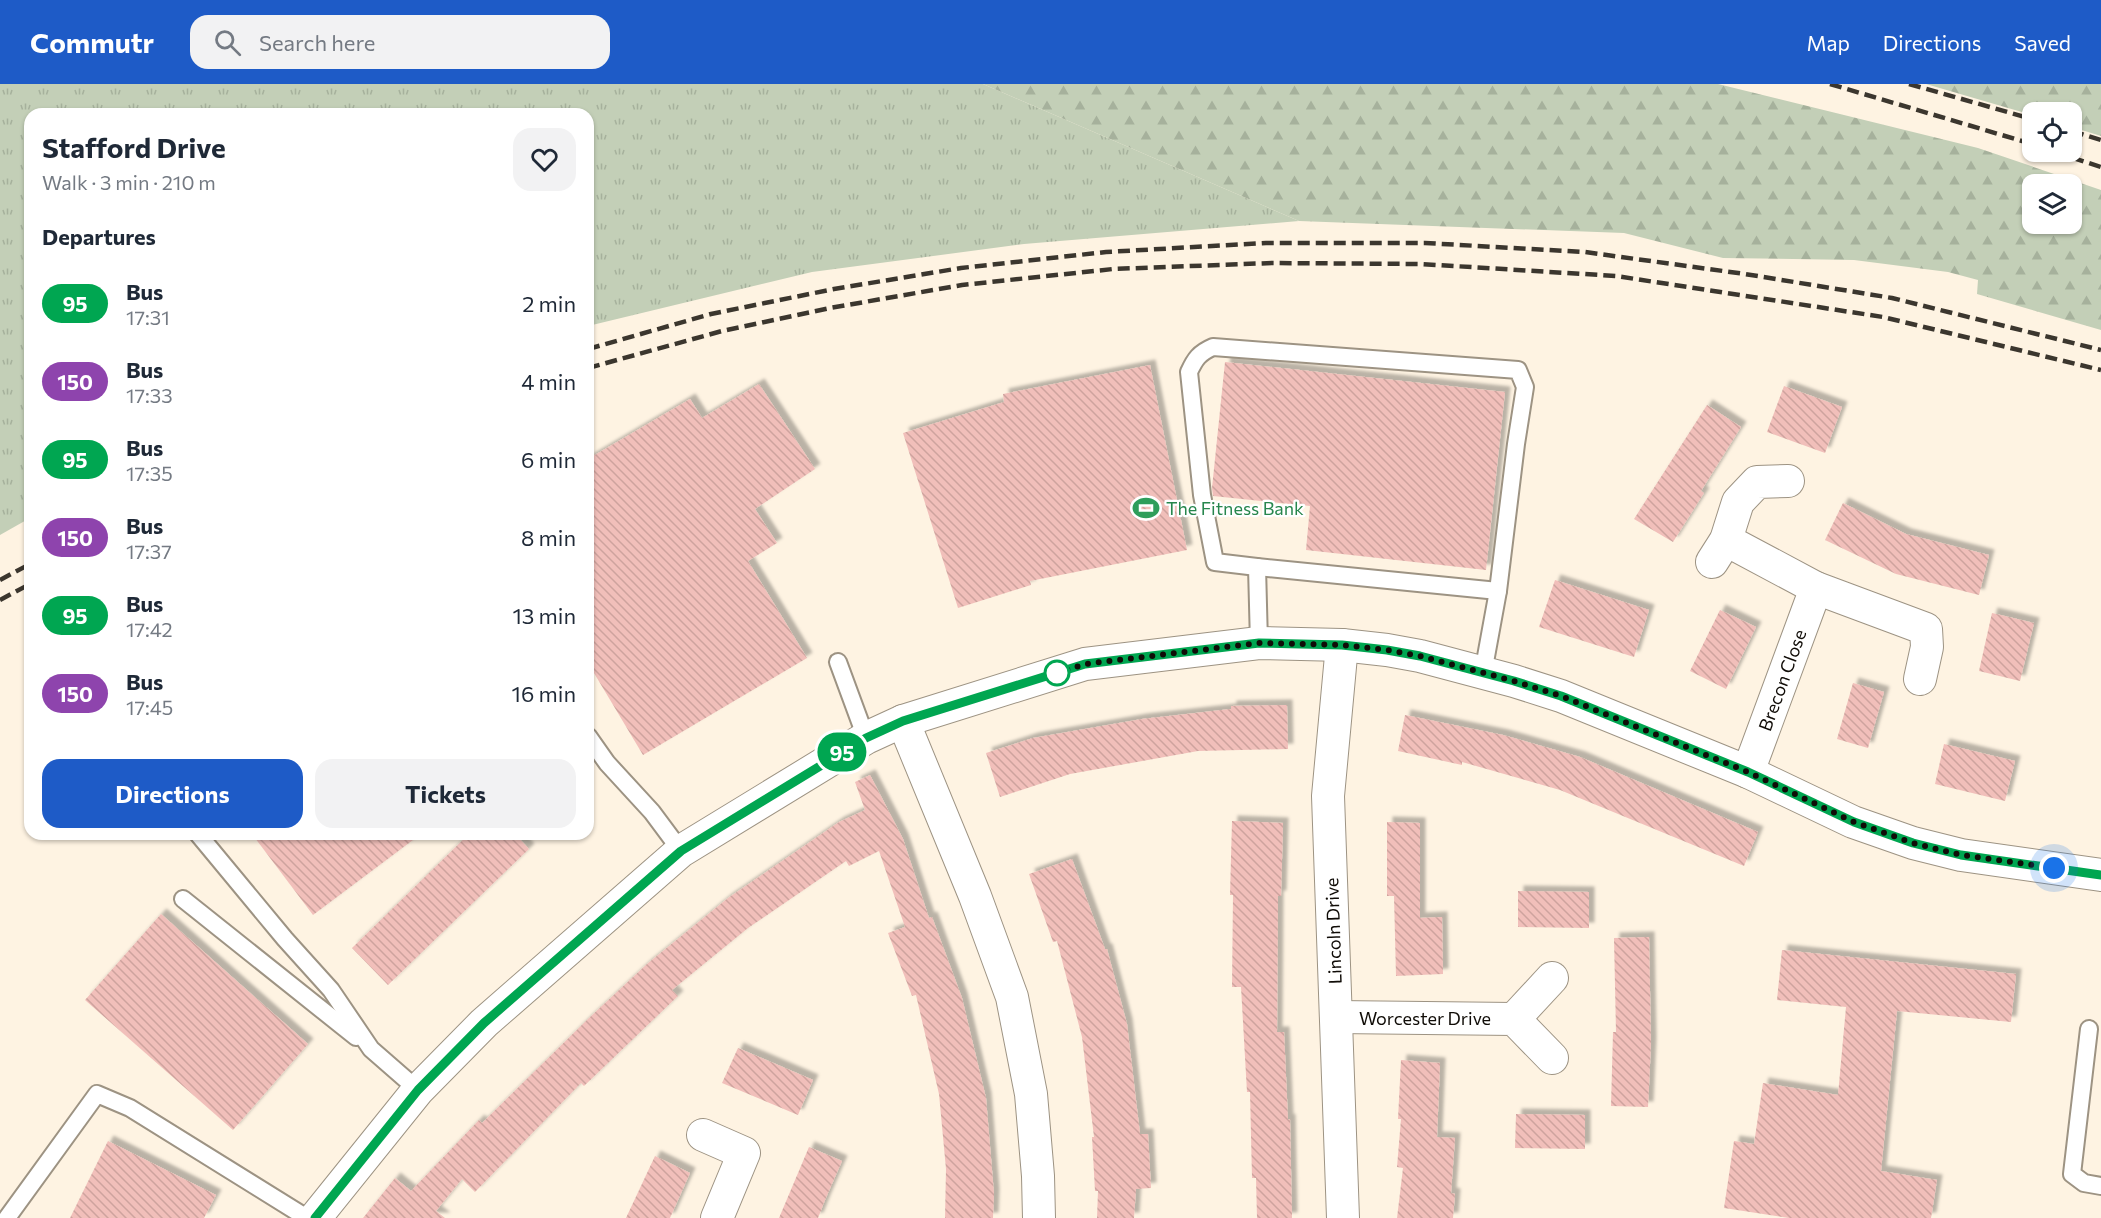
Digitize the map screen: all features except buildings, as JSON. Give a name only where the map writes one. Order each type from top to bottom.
[{"type":"street","points":[[1788,481],[1757,482],[1738,502],[1719,551],[1926,629],[1927,647],[1920,679]]},
{"type":"street","name":"Brecon Close","points":[[1748,772],[1816,588]]},
{"type":"street","points":[[315,1218],[418,1090],[484,1023],[681,851],[866,738],[903,721],[1085,664],[1259,643],[1342,645],[1420,656],[1561,696],[1748,772],[1854,822],[1913,843],[1961,855],[2101,875]]},
{"type":"street","name":"Lincoln Drive","points":[[1342,645],[1328,796],[1344,1218]]},
{"type":"street","points":[[903,721],[975,896],[1012,997],[1031,1094],[1039,1218]]},
{"type":"street","name":"Worcester Drive","points":[[1514,1019],[1552,978]]},
{"type":"street","name":"Worcester Drive","points":[[1336,1017],[1514,1019],[1552,1058]]},
{"type":"street","points":[[703,1135],[744,1154],[717,1218]]},
{"type":"lane","points":[[1483,673],[1498,591],[1516,444],[1526,387],[1518,370],[1213,347],[1201,352],[1194,360],[1189,372],[1202,495],[1215,562],[1498,591]]},
{"type":"lane","points":[[1257,567],[1259,643]]},
{"type":"lane","points":[[838,662],[866,738]]},
{"type":"lane","points":[[594,745],[607,763],[652,812],[681,851]]},
{"type":"lane","points":[[203,840],[285,939],[331,990],[370,1048]]},
{"type":"lane","points":[[183,899],[370,1048],[418,1090]]},
{"type":"lane","points":[[2089,1029],[2072,1174],[2084,1183],[2101,1186]]},
{"type":"lane","points":[[7,1218],[98,1094],[130,1108],[307,1218]]},
{"type":"green space","points":[[0,84],[983,84],[1299,221],[1024,244],[812,272],[594,325],[594,108],[24,108],[24,521],[0,535]]},
{"type":"green space","points":[[983,84],[1718,84],[1978,148],[2054,174],[2022,174],[2022,234],[2082,234],[2082,184],[2101,190],[2101,330],[1977,294],[1978,280],[1948,272],[1854,260],[1723,258],[1624,233],[1299,221]]},
{"type":"green space","points":[[1926,84],[2101,84],[2101,136],[2082,130],[2082,102],[2022,102],[2022,112]]},
{"type":"railway","points":[[1830,84],[2022,141]]},
{"type":"railway","points":[[1909,84],[2022,116]]},
{"type":"railway","points":[[2082,134],[2101,140]]},
{"type":"railway","points":[[2082,161],[2101,167]]},
{"type":"railway","points":[[594,347],[711,314],[834,289],[961,268],[1106,252],[1266,243],[1425,243],[1585,252],[1745,274],[1892,298],[2101,350]]},
{"type":"railway","points":[[594,366],[722,331],[830,308],[962,285],[1113,269],[1272,263],[1421,264],[1616,276],[1883,317],[2101,370]]},
{"type":"railway","points":[[0,580],[24,567]]},
{"type":"railway","points":[[0,600],[24,587]]},
{"type":"bus line","name":"95","points":[[315,1218],[418,1090],[484,1023],[681,851],[866,738],[903,721],[1085,664],[1259,643],[1342,645],[1420,656],[1561,696],[1748,772],[1854,822],[1913,843],[1961,855],[2101,875]]},
{"type":"place","name":"The Fitness Bank","points":[[1146,508]]},
{"type":"route","points":[[1057,673],[1085,664],[1259,643],[1342,645],[1420,656],[1561,696],[1748,772],[1854,822],[1913,843],[1961,855],[2054,868]]}]
